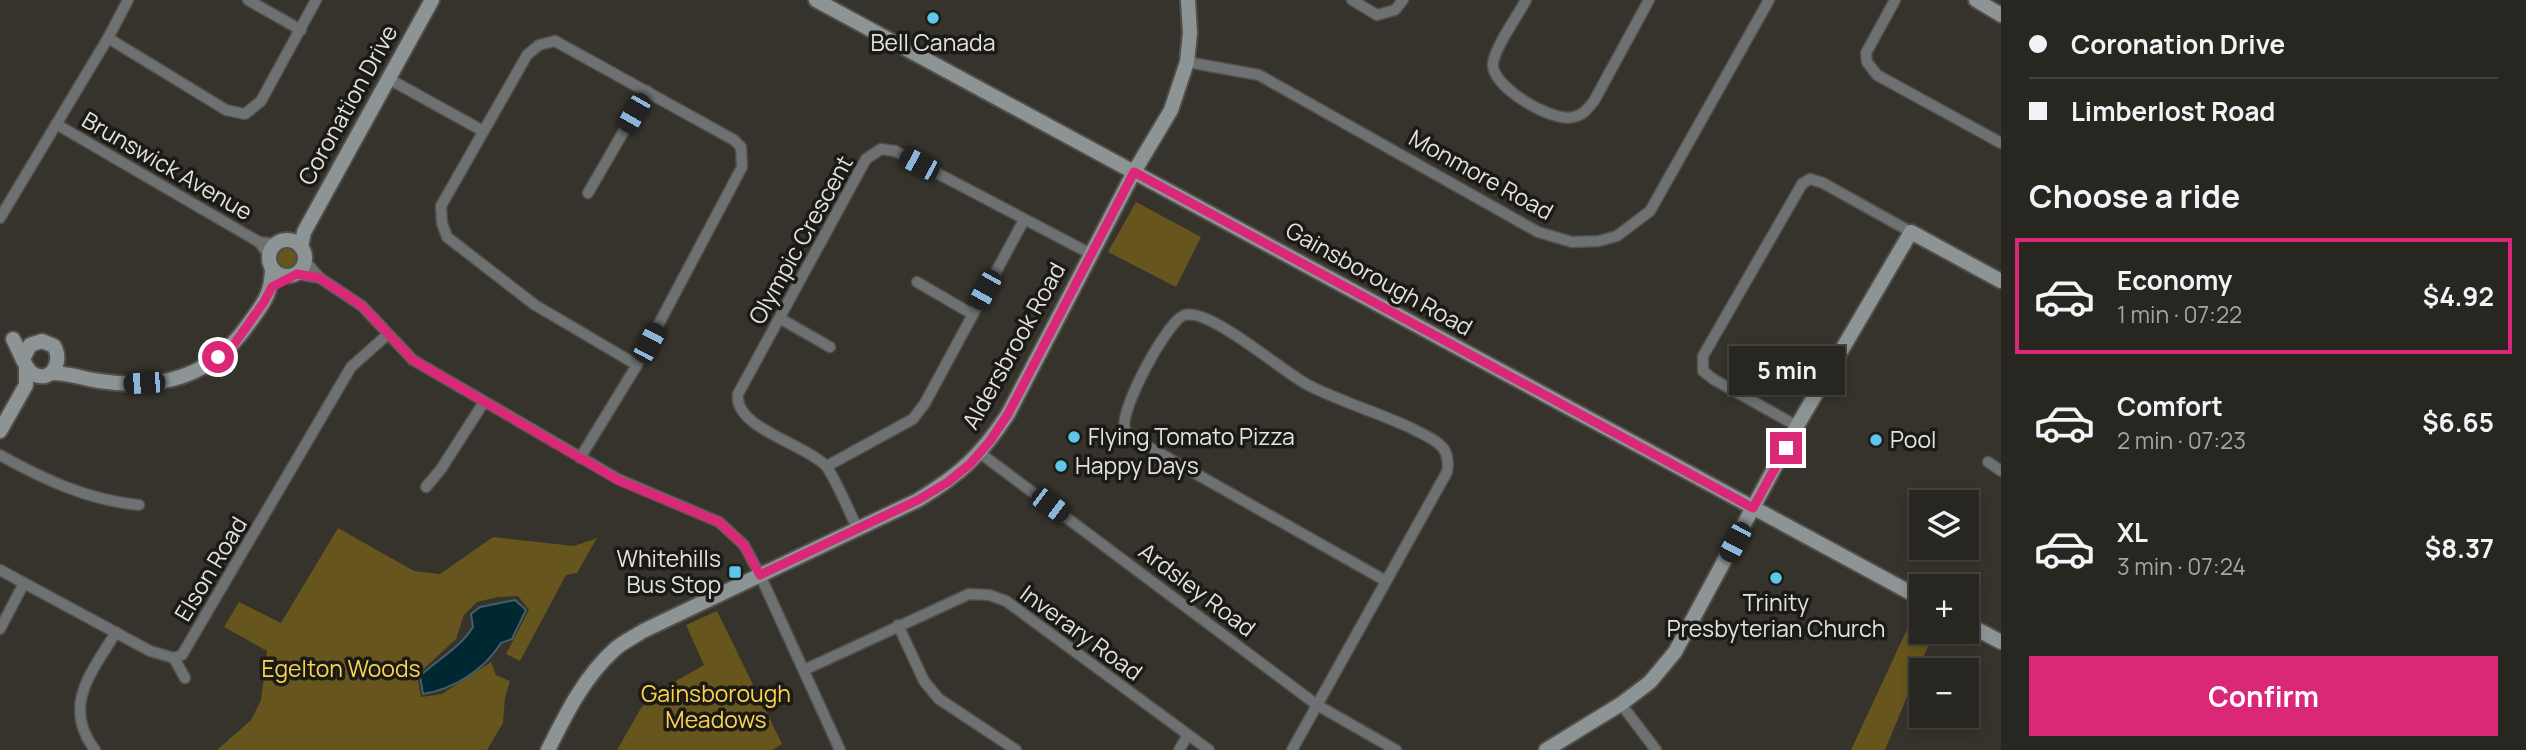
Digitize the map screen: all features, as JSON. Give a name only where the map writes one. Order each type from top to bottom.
[{"type":"street","points":[[0,218],[128,0]]},
{"type":"street","points":[[248,0],[301,30]]},
{"type":"street","points":[[108,38],[226,110],[245,114],[261,101],[316,0]]},
{"type":"street","name":"Coronation Drive","points":[[46,375],[71,373],[96,380],[125,383],[163,382],[204,367],[232,347],[264,302],[432,0]]},
{"type":"street","name":"Gainsborough Road","points":[[816,0],[1909,592]]},
{"type":"street","name":"Aldersbrook Road","points":[[548,750],[574,700],[595,671],[616,649],[643,631],[918,500],[948,482],[980,453],[1008,414],[1134,172],[1171,110],[1186,62],[1190,33],[1188,0]]},
{"type":"street","points":[[1352,0],[1377,15],[1395,10],[1403,0]]},
{"type":"street","points":[[1526,0],[1497,52],[1493,65],[1495,76],[1519,97],[1556,116],[1571,118],[1585,113],[1594,101],[1649,0]]},
{"type":"street","name":"Monmore Road","points":[[1186,62],[1259,75],[1538,232],[1572,242],[1599,242],[1617,236],[1650,211],[1769,0]]},
{"type":"street","points":[[1895,0],[1866,53],[1867,62],[1877,75],[2001,143]]},
{"type":"street","points":[[1976,0],[2001,15]]},
{"type":"street","points":[[580,458],[637,365],[742,167],[741,147],[734,140],[555,41],[539,45],[527,55],[441,206],[442,223],[447,236],[535,306],[637,365]]},
{"type":"street","points":[[389,79],[484,131]]},
{"type":"street","points":[[588,193],[647,91]]},
{"type":"street","name":"Brunswick Avenue","points":[[56,124],[287,258]]},
{"type":"street","name":"Olympic Crescent","points":[[827,466],[746,418],[737,402],[737,394],[781,319],[866,159],[881,149],[895,151],[1091,254]]},
{"type":"street","points":[[1797,426],[1713,379],[1703,371],[1703,356],[1802,184],[1810,180],[1823,183],[2001,281]]},
{"type":"street","points":[[857,528],[827,466],[913,419],[925,403],[1024,220]]},
{"type":"street","points":[[1546,750],[1650,682],[1675,652],[1797,426],[1911,232]]},
{"type":"street","points":[[287,258],[362,306],[413,360],[618,480],[719,522],[744,545],[760,575],[840,750]]},
{"type":"street","points":[[917,282],[972,314]]},
{"type":"street","points":[[1292,750],[1447,472],[1449,460],[1440,444],[1375,411],[1350,404],[1305,383],[1199,315],[1184,315],[1170,326],[1123,415],[1125,429],[1145,445],[1386,581]]},
{"type":"street","points":[[781,319],[830,347]]},
{"type":"street","points":[[0,331],[13,339],[50,344],[57,350],[59,358],[71,373]]},
{"type":"street","name":"Elson Road","points":[[174,658],[182,655],[208,614],[351,367],[387,335]]},
{"type":"street","points":[[13,339],[32,373],[46,375]]},
{"type":"street","points":[[0,431],[26,385],[27,349],[33,343]]},
{"type":"street","points":[[26,385],[57,367],[59,358]]},
{"type":"street","points":[[426,487],[441,469],[484,402]]},
{"type":"street","name":"Ardsley Road","points":[[980,453],[1317,705],[1396,750]]},
{"type":"street","points":[[0,455],[52,483],[92,497],[139,505]]},
{"type":"street","points":[[1987,462],[2001,471]]},
{"type":"street","points":[[0,570],[150,651],[174,658],[185,678]]},
{"type":"street","points":[[0,629],[24,583]]},
{"type":"street","name":"Inverary Road","points":[[804,670],[969,594],[989,595],[1006,601],[1209,750]]},
{"type":"street","points":[[898,625],[925,681],[939,699],[1016,750]]},
{"type":"street","points":[[1979,630],[2001,642]]},
{"type":"street","points":[[95,750],[80,726],[82,689],[116,632]]},
{"type":"street","points":[[1620,704],[1656,750]]},
{"type":"street","points":[[1179,750],[1188,735]]},
{"type":"green space","points":[[1136,202],[1201,237],[1176,287],[1108,252]]},
{"type":"green space","points":[[283,248],[291,248],[298,255],[298,263],[291,270],[283,270],[276,263],[276,255]]},
{"type":"green space","name":"Egelton Woods","points":[[338,528],[414,571],[440,574],[493,537],[574,546],[597,538],[577,573],[566,575],[520,661],[506,654],[529,610],[518,596],[498,597],[477,602],[464,615],[456,639],[417,675],[421,697],[442,694],[491,662],[496,675],[510,681],[505,698],[503,723],[487,750],[217,750],[251,720],[261,700],[267,651],[224,627],[239,602],[281,623]]},
{"type":"green space","name":"Gainsborough Meadows","points":[[717,611],[782,744],[772,750],[617,750],[641,708],[658,691],[704,665],[686,625]]},
{"type":"green space","points":[[1909,625],[1909,644],[1929,644],[1923,658],[1909,658],[1909,692],[1885,750],[1851,750]]},
{"type":"water","points":[[515,600],[526,610],[512,639],[501,643],[486,662],[467,677],[446,688],[423,694],[420,676],[468,634],[473,627],[471,614],[480,607]]},
{"type":"place","name":"Bell Canada","points":[[933,18]]},
{"type":"place","name":"Flying Tomato Pizza","points":[[1074,437]]},
{"type":"place","name":"Pool","points":[[1876,440]]},
{"type":"place","name":"Happy Days","points":[[1061,466]]},
{"type":"place","name":"Whitehills Bus Stop","points":[[735,572]]},
{"type":"place","name":"Trinity Presbyterian Church","points":[[1776,578]]},
{"type":"route","points":[[218,357],[232,347],[272,287],[288,276],[297,274],[320,278],[362,306],[413,360],[618,480],[719,522],[744,545],[760,575],[918,500],[948,482],[970,464],[1008,414],[1134,172],[1753,508],[1786,448]]}]
